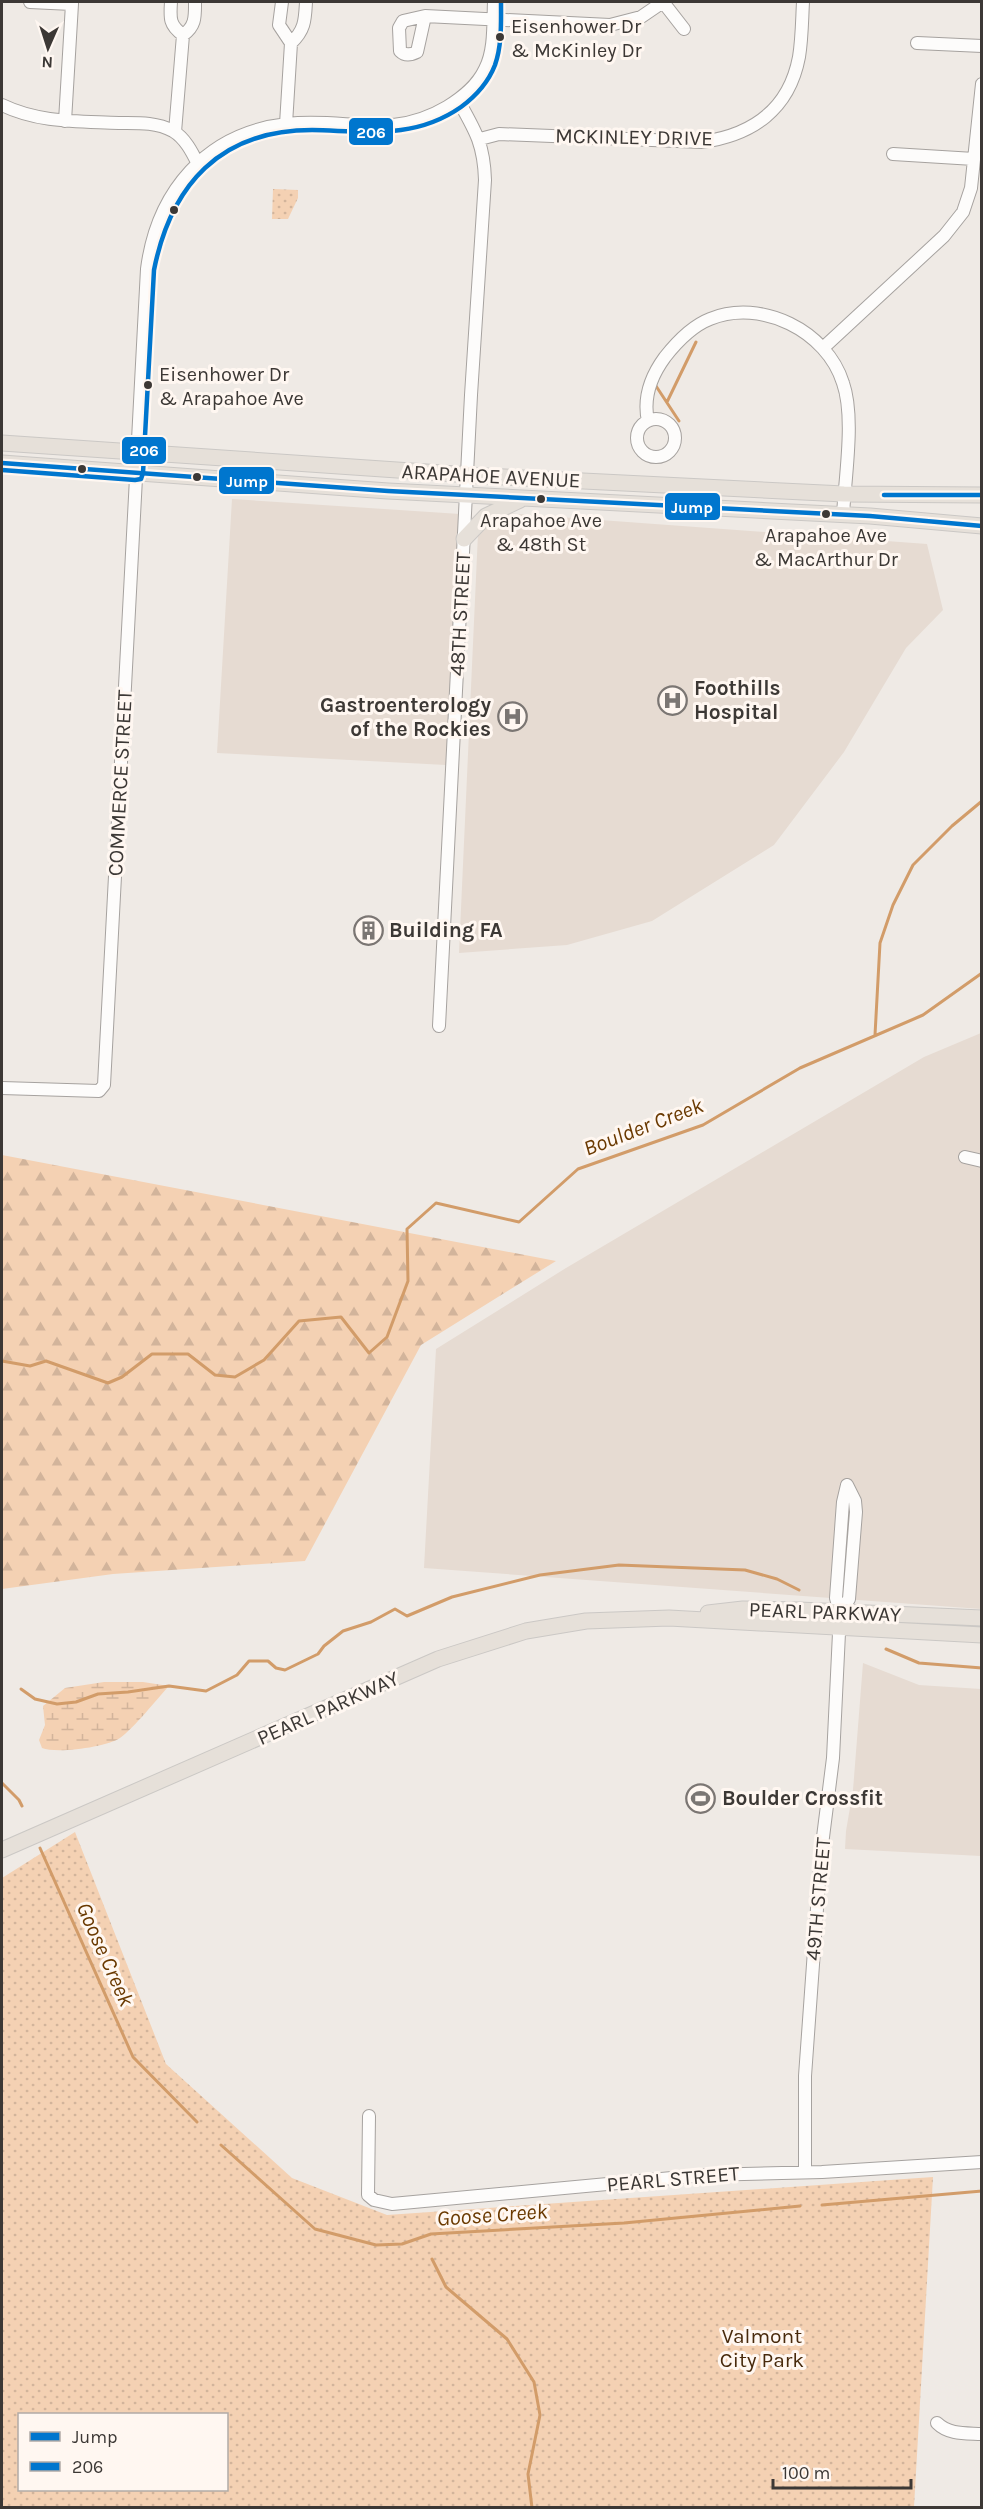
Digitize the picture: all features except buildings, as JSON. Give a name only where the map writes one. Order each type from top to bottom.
[{"type":"main road","name":"ARAPAHOE AVENUE","points":[[2,443],[468,475],[844,494],[981,495]]},
{"type":"main road","name":"ARAPAHOE AVENUE","points":[[2,463],[466,496],[843,515],[981,526]]},
{"type":"main road","points":[[464,539],[486,516],[522,499]]},
{"type":"main road","name":"PEARL PARKWAY","points":[[2,1850],[438,1659],[526,1631],[613,1619],[981,1618]]},
{"type":"main road","name":"PEARL PARKWAY","points":[[840,1619],[981,1635]]},
{"type":"street","points":[[30,2],[72,3],[65,121]]},
{"type":"street","points":[[171,2],[170,22],[174,29],[183,35]]},
{"type":"street","points":[[175,132],[183,35],[195,23],[195,2]]},
{"type":"street","points":[[282,2],[279,25],[291,43],[286,124]]},
{"type":"street","points":[[291,43],[301,33],[305,23],[306,2]]},
{"type":"street","name":"COMMERCE STREET","points":[[2,1088],[99,1091],[104,1085],[137,453],[150,248],[158,220],[170,197],[198,164],[217,149],[259,129],[286,124],[394,127],[429,117],[458,100],[476,84],[486,68],[490,55],[494,2]]},
{"type":"street","points":[[425,16],[610,25],[641,17],[663,2],[684,29]]},
{"type":"street","name":"MCKINLEY DRIVE","points":[[480,139],[499,134],[702,142],[725,139],[744,131],[767,117],[792,81],[800,55],[803,2]]},
{"type":"street","points":[[916,43],[981,46]]},
{"type":"street","points":[[823,348],[936,244],[954,224],[967,203],[971,188],[981,84]]},
{"type":"street","name":"48TH STREET","points":[[439,1026],[466,496],[485,180],[480,139],[458,100]]},
{"type":"street","points":[[2,105],[29,117],[65,121],[152,124],[175,132],[191,150],[198,164]]},
{"type":"street","points":[[893,154],[974,159]]},
{"type":"street","points":[[648,421],[646,403],[652,380],[669,352],[701,323],[719,316],[751,313],[766,315],[795,327],[823,348],[838,369],[847,399],[843,515]]},
{"type":"street","points":[[965,1157],[981,1161]]},
{"type":"street","points":[[847,1485],[855,1501],[856,1512],[849,1599],[840,1619],[836,1599],[843,1502],[847,1485]]},
{"type":"street","name":"49TH STREET","points":[[805,2172],[806,2066],[820,1858],[832,1758],[840,1619]]},
{"type":"street","name":"PEARL STREET","points":[[369,2116],[366,2175],[368,2195],[374,2200],[392,2204],[704,2175],[981,2162]]},
{"type":"street","points":[[937,2423],[942,2428],[955,2432],[981,2434]]},
{"type":"shaded area","points":[[232,499],[460,514],[446,765],[217,753]]},
{"type":"shaded area","name":"Foothills Hospital","points":[[479,511],[927,544],[943,610],[906,648],[844,752],[774,845],[652,921],[567,945],[459,953]]},
{"type":"shaded area","points":[[981,1033],[981,1609],[424,1568],[436,1349],[566,1268],[924,1057]]},
{"type":"shaded area","points":[[863,1663],[919,1685],[981,1689],[981,1856],[845,1849],[853,1790]]},
{"type":"green space","points":[[273,189],[298,190],[298,198],[288,219],[272,219]]},
{"type":"green space","points":[[2,1155],[556,1261],[421,1345],[305,1561],[113,1574],[2,1589]]},
{"type":"green space","points":[[104,1682],[143,1682],[169,1686],[132,1727],[114,1741],[94,1747],[70,1750],[42,1748],[39,1740],[45,1725],[43,1706],[65,1688]]},
{"type":"green space","name":"Valmont City Park","points":[[75,1832],[166,2064],[292,2178],[387,2215],[933,2177],[914,2507],[2,2507],[2,1878]]},
{"type":"waterway","points":[[667,402],[696,342]]},
{"type":"waterway","points":[[656,386],[679,421]]},
{"type":"waterway","points":[[875,1035],[880,943],[893,905],[913,865],[952,826],[982,801]]},
{"type":"waterway","name":"Boulder Creek","points":[[2,1361],[30,1366],[46,1361],[108,1383],[122,1377],[152,1354],[188,1354],[215,1375],[235,1377],[264,1360],[299,1321],[341,1317],[369,1353],[387,1337],[408,1281],[407,1229],[436,1203],[519,1222],[578,1169],[703,1125],[800,1068],[923,1015],[982,973]]},
{"type":"waterway","points":[[21,1689],[35,1699],[57,1704],[76,1702],[98,1694],[169,1686],[206,1691],[237,1675],[249,1661],[268,1661],[276,1668],[285,1670],[318,1654],[324,1646],[343,1631],[371,1622],[395,1609],[407,1616],[452,1597],[540,1575],[619,1565],[745,1570],[777,1579],[799,1590]]},
{"type":"waterway","points":[[886,1649],[919,1663],[982,1668]]},
{"type":"waterway","name":"Goose Creek","points":[[2,1783],[22,1806]]},
{"type":"waterway","name":"Goose Creek","points":[[40,1848],[133,2057],[197,2122]]},
{"type":"waterway","name":"Goose Creek","points":[[221,2145],[315,2229],[376,2245],[402,2244],[431,2234],[624,2223],[800,2206]]},
{"type":"waterway","name":"Goose Creek","points":[[822,2205],[982,2191]]},
{"type":"waterway","points":[[432,2259],[446,2287],[507,2339],[534,2382],[540,2415],[528,2474],[532,2508]]},
{"type":"transit line","name":"206","points":[[2,470],[141,479],[154,270],[173,212],[187,188],[205,168],[226,152],[251,140],[279,133],[312,130],[370,132],[407,129],[443,118],[472,98],[489,78],[495,65],[500,42],[501,2]]},
{"type":"transit line","name":"Jump","points":[[2,463],[388,491],[870,516],[982,526]]},
{"type":"transit line","name":"Jump","points":[[884,495],[982,495]]},
{"type":"place","name":"Eisenhower Dr & McKinley Dr","points":[[500,37]]},
{"type":"place","name":"Eisenhower Dr & Arapahoe Ave","points":[[148,385]]},
{"type":"place","name":"Arapahoe Ave & 48th St","points":[[541,499]]},
{"type":"place","name":"Arapahoe Ave & MacArthur Dr","points":[[826,514]]},
{"type":"place","name":"Foothills Hospital","points":[[673,700]]},
{"type":"place","name":"Gastroenterology of the Rockies","points":[[512,717]]},
{"type":"place","name":"Building FA","points":[[368,930]]},
{"type":"place","name":"Boulder Crossfit","points":[[701,1798]]}]
